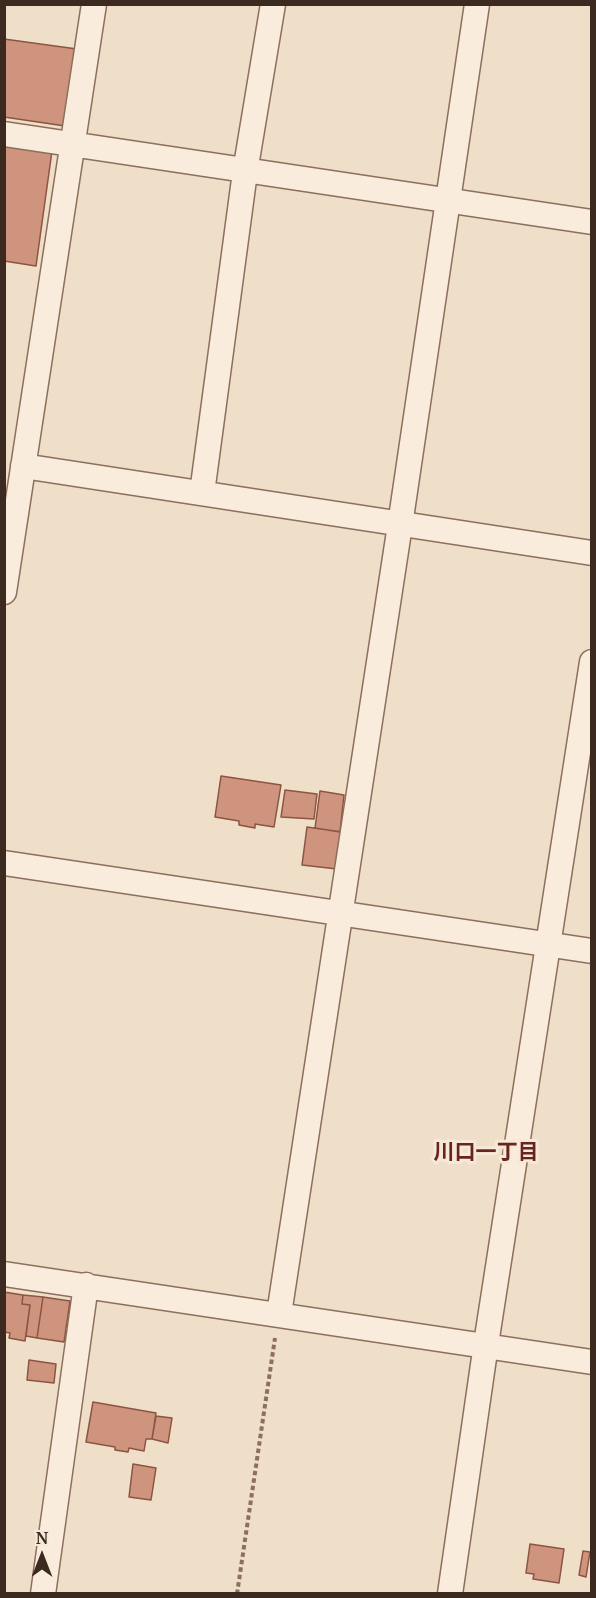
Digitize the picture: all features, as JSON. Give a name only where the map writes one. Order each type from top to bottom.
[{"type":"street","points":[[4,592],[94,4]]},
{"type":"street","points":[[202,493],[245,172],[273,4]]},
{"type":"street","points":[[279,1314],[477,4]]},
{"type":"street","points":[[4,134],[245,172],[447,199],[591,222]]},
{"type":"street","points":[[23,466],[591,553]]},
{"type":"street","points":[[450,1593],[591,662]]},
{"type":"street","points":[[4,863],[591,951]]},
{"type":"street","points":[[4,1274],[486,1344],[591,1362]]},
{"type":"street","points":[[42,1593],[86,1285]]},
{"type":"path","points":[[237,1593],[279,1314]]},
{"type":"building","points":[[4,39],[77,49],[65,126],[4,117]]},
{"type":"building","points":[[4,144],[52,151],[36,266],[4,261]]},
{"type":"building","points":[[221,776],[281,785],[274,827],[255,824],[255,828],[239,825],[239,821],[215,817]]},
{"type":"building","points":[[285,790],[317,794],[314,819],[281,817]]},
{"type":"building","points":[[320,791],[344,795],[340,832],[315,828]]},
{"type":"building","points":[[307,827],[342,832],[337,869],[302,865]]},
{"type":"building","points":[[4,1292],[23,1295],[22,1304],[30,1305],[25,1341],[9,1338],[10,1333],[4,1332]]},
{"type":"building","points":[[23,1295],[43,1297],[37,1338],[26,1336],[30,1305],[22,1304]]},
{"type":"building","points":[[43,1297],[70,1301],[64,1342],[37,1338]]},
{"type":"building","points":[[29,1360],[56,1364],[54,1383],[27,1380]]},
{"type":"building","points":[[93,1402],[156,1413],[152,1439],[146,1439],[144,1451],[129,1448],[128,1452],[115,1450],[115,1447],[86,1442]]},
{"type":"building","points":[[156,1416],[172,1418],[168,1443],[152,1439]]},
{"type":"building","points":[[133,1464],[156,1468],[151,1500],[129,1497]]},
{"type":"building","points":[[530,1544],[564,1549],[559,1583],[533,1579],[534,1574],[526,1573]]},
{"type":"building","points":[[583,1551],[590,1552],[586,1577],[579,1575]]},
{"type":"district","name":"川口一丁目","points":[[486,1153]]}]
